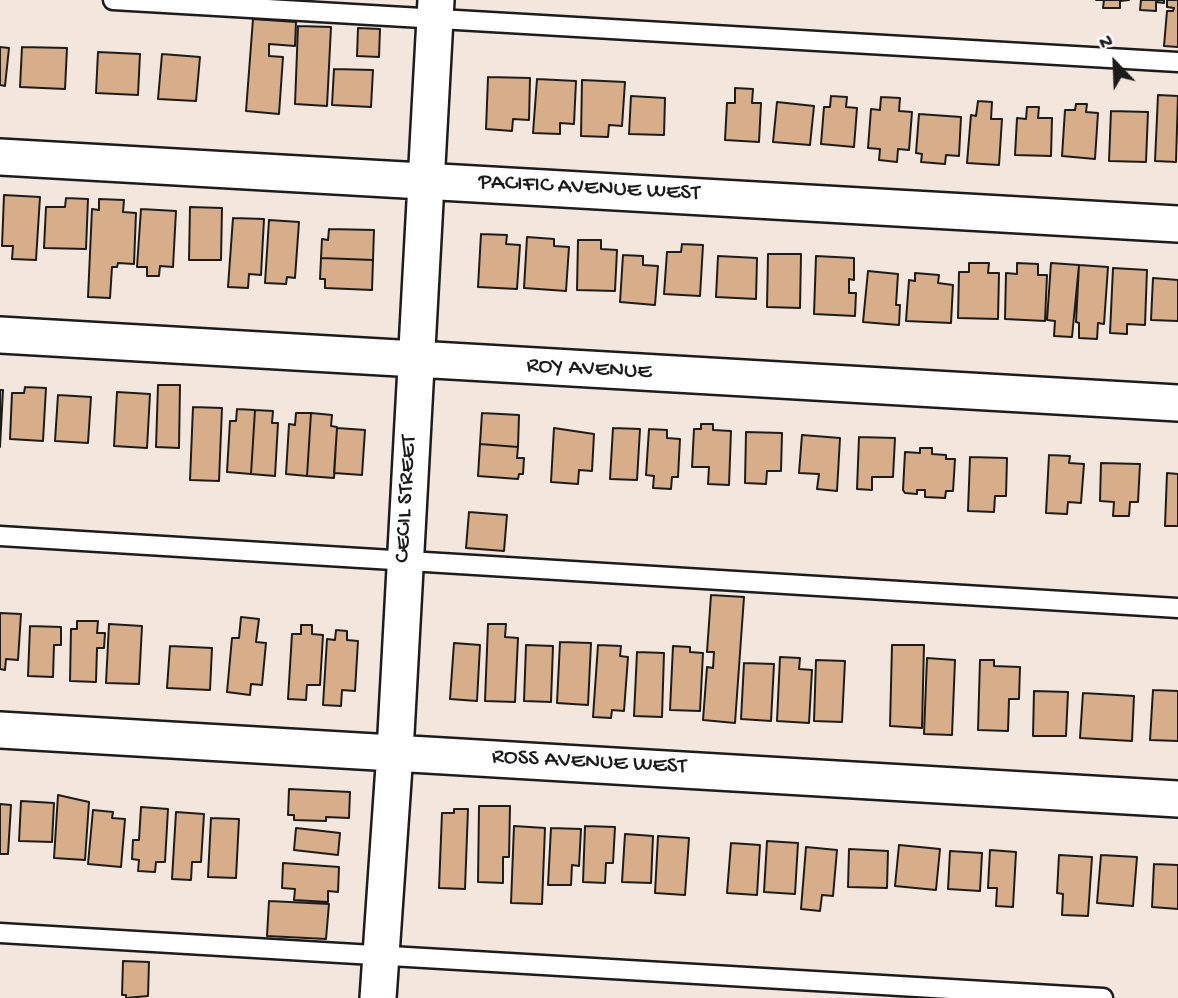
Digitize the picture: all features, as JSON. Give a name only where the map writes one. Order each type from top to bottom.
[{"type":"street","name":"CECIL STREET","points":[[378,998],[395,752],[436,10]]},
{"type":"street","name":"PACIFIC AVENUE WEST","points":[[0,157],[1178,224]]},
{"type":"street","name":"ROY AVENUE","points":[[0,335],[1178,403]]},
{"type":"street","name":"ROSS AVENUE WEST","points":[[0,730],[1178,799]]},
{"type":"lane","points":[[113,0],[436,10],[1178,61]]},
{"type":"lane","points":[[0,536],[1178,608]]},
{"type":"lane","points":[[0,933],[1103,998]]},
{"type":"building","points":[[1104,0],[1129,0],[1120,1],[1120,8],[1103,8]]},
{"type":"building","points":[[1141,0],[1164,0],[1164,3],[1156,2],[1156,11],[1140,10]]},
{"type":"building","points":[[1167,0],[1178,0],[1178,47],[1164,46],[1167,11],[1173,11],[1174,8],[1167,7]]},
{"type":"building","points":[[253,19],[296,22],[295,46],[269,44],[269,56],[283,57],[279,114],[246,111]]},
{"type":"building","points":[[298,26],[331,27],[327,106],[295,104]]},
{"type":"building","points":[[358,28],[380,29],[379,57],[357,56]]},
{"type":"building","points":[[0,47],[9,48],[5,86],[0,85]]},
{"type":"building","points":[[22,47],[67,48],[65,89],[20,87]]},
{"type":"building","points":[[98,52],[140,54],[138,95],[96,93]]},
{"type":"building","points":[[162,54],[200,57],[196,101],[158,99]]},
{"type":"building","points":[[334,69],[373,70],[371,107],[332,105]]},
{"type":"building","points":[[488,77],[530,78],[529,120],[513,119],[512,131],[486,129]]},
{"type":"building","points":[[537,79],[576,81],[574,124],[560,123],[560,134],[533,133]]},
{"type":"building","points":[[582,80],[625,82],[622,126],[609,125],[608,137],[581,136]]},
{"type":"building","points":[[735,88],[753,89],[752,103],[761,103],[759,142],[725,140],[727,103],[735,103]]},
{"type":"building","points":[[1158,95],[1178,96],[1176,162],[1155,161]]},
{"type":"building","points":[[631,96],[665,98],[664,135],[629,134]]},
{"type":"building","points":[[831,96],[847,97],[846,107],[857,108],[854,147],[821,144],[824,107],[830,107]]},
{"type":"building","points":[[881,97],[900,98],[899,111],[912,112],[909,150],[898,149],[897,162],[879,160],[880,149],[868,148],[871,109],[880,110]]},
{"type":"building","points":[[978,101],[992,102],[991,119],[1002,119],[999,165],[967,163],[971,115],[976,116]]},
{"type":"building","points":[[777,102],[814,106],[810,145],[773,142]]},
{"type":"building","points":[[1076,104],[1087,104],[1086,112],[1098,113],[1095,159],[1062,156],[1065,110],[1075,110]]},
{"type":"building","points":[[1027,107],[1039,107],[1038,118],[1052,118],[1051,156],[1015,155],[1017,118],[1026,119]]},
{"type":"building","points":[[1111,111],[1148,112],[1146,162],[1109,161]]},
{"type":"building","points":[[919,114],[961,117],[959,156],[946,155],[945,164],[921,162],[922,154],[916,153]]},
{"type":"building","points":[[4,195],[40,197],[36,260],[12,259],[13,246],[2,246]]},
{"type":"building","points":[[66,198],[88,199],[86,249],[44,248],[46,207],[65,207]]},
{"type":"building","points":[[99,199],[124,200],[123,212],[136,213],[134,264],[118,263],[117,267],[112,267],[110,298],[88,297],[92,209],[99,210]]},
{"type":"building","points":[[190,207],[222,208],[221,260],[189,260]]},
{"type":"building","points":[[141,209],[176,211],[173,267],[160,266],[159,276],[147,276],[147,267],[137,267]]},
{"type":"building","points":[[233,218],[264,219],[261,275],[249,274],[248,288],[228,287]]},
{"type":"building","points":[[269,220],[299,222],[295,278],[287,277],[286,284],[265,283]]},
{"type":"building","points":[[329,229],[374,230],[373,260],[321,258],[322,239],[328,240]]},
{"type":"building","points":[[481,234],[507,235],[506,244],[520,245],[517,289],[478,287]]},
{"type":"building","points":[[527,237],[554,239],[554,246],[569,247],[566,291],[524,288]]},
{"type":"building","points":[[578,240],[601,240],[601,249],[617,250],[615,291],[577,290]]},
{"type":"building","points":[[682,244],[703,245],[700,296],[664,294],[667,252],[681,252]]},
{"type":"building","points":[[768,254],[801,254],[800,308],[767,307]]},
{"type":"building","points":[[623,255],[643,256],[643,265],[658,266],[655,305],[620,302]]},
{"type":"building","points":[[718,256],[757,258],[756,299],[716,297]]},
{"type":"building","points":[[816,256],[854,258],[854,280],[849,279],[849,293],[856,293],[855,316],[814,314]]},
{"type":"building","points":[[321,258],[373,260],[372,290],[325,288],[325,279],[320,279]]},
{"type":"building","points":[[969,263],[989,263],[988,273],[999,273],[998,319],[958,318],[959,272],[969,272]]},
{"type":"building","points":[[1017,263],[1038,264],[1038,275],[1047,275],[1045,321],[1005,319],[1006,273],[1017,274]]},
{"type":"building","points":[[1051,263],[1079,265],[1072,337],[1054,336],[1055,321],[1047,320]]},
{"type":"building","points":[[1079,265],[1108,267],[1104,324],[1098,323],[1097,339],[1079,338],[1079,323],[1076,322]]},
{"type":"building","points":[[1113,268],[1147,270],[1145,325],[1127,324],[1127,334],[1110,333]]},
{"type":"building","points":[[868,271],[898,274],[896,305],[900,305],[899,325],[863,322]]},
{"type":"building","points":[[915,273],[939,275],[938,283],[953,285],[951,323],[906,321],[909,280],[915,281]]},
{"type":"building","points":[[1153,278],[1178,280],[1178,321],[1151,320]]},
{"type":"building","points":[[158,385],[180,385],[179,448],[156,447]]},
{"type":"building","points":[[25,387],[46,388],[43,441],[10,439],[12,393],[24,393]]},
{"type":"building","points":[[0,390],[3,390],[0,447]]},
{"type":"building","points":[[117,392],[150,394],[147,448],[114,446]]},
{"type":"building","points":[[58,395],[91,397],[88,443],[55,441]]},
{"type":"building","points":[[193,407],[222,408],[219,481],[190,480]]},
{"type":"building","points":[[237,409],[255,410],[251,474],[227,472],[230,421],[236,421]]},
{"type":"building","points":[[255,410],[273,411],[272,423],[278,423],[275,476],[251,474]]},
{"type":"building","points":[[296,413],[311,413],[307,476],[286,474],[289,424],[295,425]]},
{"type":"building","points":[[311,413],[332,415],[331,426],[337,427],[334,478],[307,476]]},
{"type":"building","points":[[482,413],[519,415],[518,447],[480,444]]},
{"type":"building","points":[[701,424],[713,424],[713,430],[731,431],[729,485],[708,484],[709,467],[692,467],[694,429],[701,429]]},
{"type":"building","points":[[337,428],[365,430],[362,475],[334,473]]},
{"type":"building","points":[[554,428],[594,434],[592,471],[579,470],[578,484],[551,482]]},
{"type":"building","points":[[613,428],[640,429],[637,480],[610,479]]},
{"type":"building","points":[[649,429],[667,430],[667,438],[680,439],[678,477],[672,477],[671,489],[653,488],[654,476],[646,475]]},
{"type":"building","points":[[746,432],[782,433],[781,471],[767,471],[766,484],[745,483]]},
{"type":"building","points":[[802,435],[840,438],[837,491],[817,489],[819,474],[799,473]]},
{"type":"building","points":[[859,437],[895,438],[893,477],[872,477],[872,490],[857,489]]},
{"type":"building","points":[[480,444],[518,447],[517,458],[524,458],[523,474],[519,474],[518,479],[478,476]]},
{"type":"building","points":[[920,448],[932,448],[932,454],[955,459],[953,491],[946,491],[945,498],[925,497],[925,490],[917,490],[917,494],[905,493],[903,490],[905,452],[920,453]]},
{"type":"building","points":[[1049,455],[1070,456],[1069,463],[1084,464],[1081,503],[1068,502],[1067,514],[1046,513]]},
{"type":"building","points":[[970,457],[1007,458],[1006,496],[995,496],[994,512],[968,511]]},
{"type":"building","points":[[1101,463],[1140,464],[1138,502],[1130,502],[1129,516],[1113,516],[1114,502],[1100,501]]},
{"type":"building","points":[[1167,473],[1178,474],[1178,526],[1165,526]]},
{"type":"building","points":[[469,512],[507,515],[504,551],[466,548]]},
{"type":"building","points":[[711,595],[744,597],[735,723],[703,720],[707,667],[713,668],[714,652],[707,652]]},
{"type":"building","points":[[0,613],[21,614],[18,660],[6,659],[5,670],[0,669]]},
{"type":"building","points":[[241,617],[259,619],[256,642],[266,643],[262,685],[251,684],[250,695],[227,692],[232,638],[239,638]]},
{"type":"building","points":[[77,621],[98,621],[97,633],[105,633],[104,648],[97,648],[96,682],[70,681],[71,629],[77,629]]},
{"type":"building","points":[[109,624],[142,626],[139,684],[106,683]]},
{"type":"building","points":[[488,624],[506,624],[505,637],[518,638],[515,702],[485,701]]},
{"type":"building","points":[[301,625],[312,625],[312,634],[323,635],[320,685],[307,685],[306,700],[288,699],[292,634],[301,634]]},
{"type":"building","points":[[30,626],[61,627],[61,645],[54,645],[53,677],[28,676]]},
{"type":"building","points":[[336,630],[347,631],[347,640],[358,641],[355,691],[342,690],[341,706],[323,705],[327,639],[335,640]]},
{"type":"building","points":[[560,642],[591,643],[588,705],[557,703]]},
{"type":"building","points":[[454,643],[480,645],[477,701],[450,699]]},
{"type":"building","points":[[526,645],[553,646],[551,702],[524,701]]},
{"type":"building","points":[[598,645],[621,646],[620,656],[628,657],[624,711],[612,710],[611,718],[593,717]]},
{"type":"building","points":[[892,645],[924,645],[922,728],[890,726]]},
{"type":"building","points":[[170,646],[212,648],[210,690],[167,688]]},
{"type":"building","points":[[673,646],[690,647],[690,652],[703,653],[700,711],[670,710]]},
{"type":"building","points":[[637,652],[664,653],[662,717],[634,716]]},
{"type":"building","points":[[780,657],[800,658],[799,669],[812,670],[809,723],[777,721]]},
{"type":"building","points":[[927,658],[955,660],[952,735],[924,734]]},
{"type":"building","points":[[816,660],[845,661],[842,722],[814,721]]},
{"type":"building","points":[[980,660],[994,660],[994,666],[1020,667],[1019,699],[1009,699],[1008,731],[978,730]]},
{"type":"building","points":[[744,663],[774,664],[771,721],[741,719]]},
{"type":"building","points":[[1153,690],[1178,691],[1178,741],[1150,740]]},
{"type":"building","points":[[1034,691],[1068,692],[1066,736],[1033,736]]},
{"type":"building","points":[[1083,693],[1134,696],[1132,741],[1080,738]]},
{"type":"building","points":[[289,789],[350,792],[349,818],[326,817],[326,821],[294,820],[294,815],[288,815]]},
{"type":"building","points":[[58,795],[89,802],[85,860],[54,858]]},
{"type":"building","points":[[21,801],[54,803],[52,842],[19,841]]},
{"type":"building","points":[[0,804],[11,805],[8,854],[0,854]]},
{"type":"building","points":[[479,806],[510,806],[509,857],[503,857],[503,883],[478,882]]},
{"type":"building","points":[[141,807],[168,809],[165,862],[156,862],[155,872],[138,871],[139,860],[132,859],[133,840],[139,840]]},
{"type":"building","points":[[454,809],[468,809],[465,889],[439,888],[442,813],[454,813]]},
{"type":"building","points":[[93,810],[113,812],[112,818],[125,819],[121,867],[88,864]]},
{"type":"building","points":[[176,812],[204,814],[201,862],[192,862],[191,880],[172,879]]},
{"type":"building","points":[[211,818],[239,819],[236,878],[208,877]]},
{"type":"building","points":[[514,826],[545,828],[542,904],[511,903]]},
{"type":"building","points":[[585,826],[615,827],[613,863],[606,863],[605,883],[583,882]]},
{"type":"building","points":[[296,828],[340,833],[338,855],[294,850]]},
{"type":"building","points":[[551,828],[581,829],[579,866],[572,865],[571,885],[548,885]]},
{"type":"building","points":[[625,834],[653,836],[651,883],[622,882]]},
{"type":"building","points":[[658,836],[689,838],[685,895],[655,893]]},
{"type":"building","points":[[767,841],[798,843],[795,894],[764,892]]},
{"type":"building","points":[[731,843],[760,845],[757,895],[727,893]]},
{"type":"building","points":[[899,845],[940,849],[936,890],[895,886]]},
{"type":"building","points":[[806,847],[837,850],[833,896],[822,895],[820,911],[801,909]]},
{"type":"building","points":[[849,849],[888,851],[887,888],[848,887]]},
{"type":"building","points":[[990,850],[1016,852],[1013,907],[996,906],[997,888],[988,888]]},
{"type":"building","points":[[950,851],[982,853],[980,891],[948,889]]},
{"type":"building","points":[[1059,855],[1092,857],[1088,916],[1062,915],[1063,894],[1057,893]]},
{"type":"building","points":[[1101,855],[1137,857],[1133,906],[1097,903]]},
{"type":"building","points":[[283,863],[339,867],[338,892],[328,891],[328,902],[294,900],[295,889],[282,888]]},
{"type":"building","points":[[1154,864],[1178,865],[1178,909],[1152,907]]},
{"type":"building","points":[[269,901],[329,904],[326,939],[267,936]]},
{"type":"building","points":[[123,961],[149,962],[148,996],[126,998],[126,995],[122,995]]}]
